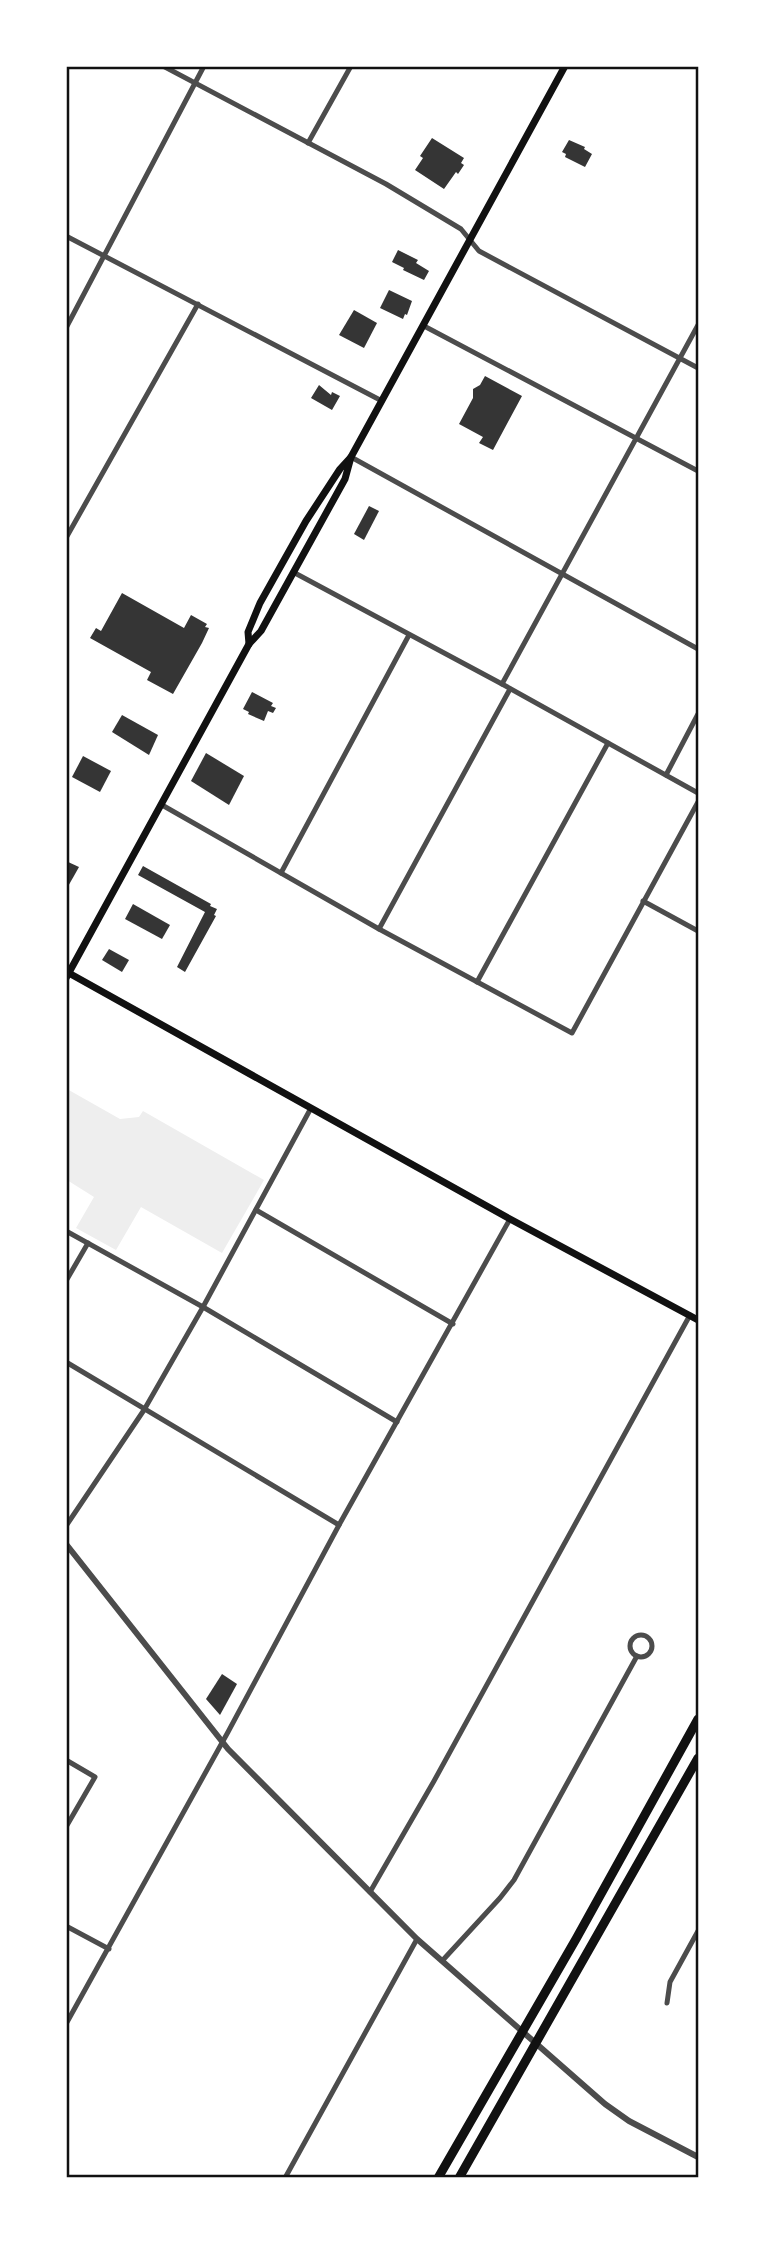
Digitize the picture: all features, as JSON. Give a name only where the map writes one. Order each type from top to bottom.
[{"type":"highway","points":[[438,2178],[576,1939],[698,1719]]},
{"type":"highway","points":[[459,2178],[698,1758]]},
{"type":"main road","points":[[249,644],[249,629],[265,594],[320,498],[351,457],[565,66]]},
{"type":"main road","points":[[351,457],[345,479],[261,631],[249,644],[67,974],[698,1320]]},
{"type":"street","points":[[163,66],[386,184],[461,229],[479,251],[698,368]]},
{"type":"street","points":[[66,328],[204,66]]},
{"type":"street","points":[[308,143],[351,66]]},
{"type":"street","points":[[66,236],[382,401]]},
{"type":"street","points":[[66,538],[198,304]]},
{"type":"street","points":[[502,684],[698,325]]},
{"type":"street","points":[[424,326],[698,471]]},
{"type":"street","points":[[351,457],[698,649]]},
{"type":"street","points":[[293,572],[510,688],[698,793]]},
{"type":"street","points":[[281,873],[409,635]]},
{"type":"street","points":[[379,929],[510,688]]},
{"type":"street","points":[[666,775],[698,714]]},
{"type":"street","points":[[477,982],[608,743]]},
{"type":"street","points":[[162,804],[379,929],[572,1033],[698,802]]},
{"type":"street","points":[[643,901],[698,931]]},
{"type":"street","points":[[66,1526],[144,1410],[311,1108]]},
{"type":"street","points":[[256,1210],[453,1324]]},
{"type":"street","points":[[66,2024],[510,1219]]},
{"type":"street","points":[[66,1231],[203,1307],[397,1422]]},
{"type":"street","points":[[66,1281],[88,1243]]},
{"type":"street","points":[[370,1892],[434,1781],[690,1315]]},
{"type":"street","points":[[66,1362],[339,1525]]},
{"type":"street","points":[[66,1544],[223,1742],[417,1939],[606,2104],[629,2121],[698,2157]]},
{"type":"street","points":[[645,1635],[651,1641],[652,1649],[646,1656],[637,1656],[631,1651],[631,1642],[635,1637],[645,1635]]},
{"type":"street","points":[[442,1961],[514,1880],[637,1656]]},
{"type":"street","points":[[66,1760],[95,1777],[66,1827]]},
{"type":"street","points":[[66,1926],[109,1949]]},
{"type":"street","points":[[667,2003],[670,1982],[698,1931]]},
{"type":"street","points":[[285,2178],[417,1939]]},
{"type":"shaded area","points":[[67,1089],[120,1119],[139,1117],[143,1111],[264,1180],[222,1253],[141,1207],[116,1250],[76,1228],[94,1197],[67,1180]]},
{"type":"building","points":[[432,138],[464,158],[461,163],[464,165],[444,189],[415,170],[423,158],[420,156]]},
{"type":"building","points":[[569,140],[585,147],[584,149],[592,154],[585,167],[565,157],[566,154],[562,152]]},
{"type":"building","points":[[398,250],[418,260],[416,263],[429,271],[424,280],[392,262]]},
{"type":"building","points":[[389,290],[412,301],[403,319],[380,308]]},
{"type":"building","points":[[354,310],[377,323],[364,348],[339,335]]},
{"type":"building","points":[[485,376],[522,396],[493,450],[479,443],[483,437],[459,424],[473,398],[473,389],[480,385]]},
{"type":"building","points":[[319,385],[331,395],[332,392],[340,396],[332,410],[311,398]]},
{"type":"building","points":[[369,506],[379,511],[364,540],[354,534]]},
{"type":"building","points":[[122,593],[184,628],[191,615],[207,624],[205,627],[209,628],[202,643],[173,694],[147,680],[151,672],[90,638],[96,628],[101,631]]},
{"type":"building","points":[[252,692],[273,703],[271,706],[276,708],[273,713],[268,711],[264,721],[243,709]]},
{"type":"building","points":[[122,715],[158,735],[149,755],[112,732]]},
{"type":"building","points":[[206,753],[244,776],[229,805],[191,781]]},
{"type":"building","points":[[83,756],[111,771],[100,792],[72,777]]},
{"type":"building","points":[[66,861],[79,867],[66,890]]},
{"type":"building","points":[[143,866],[217,909],[214,915],[216,916],[185,972],[177,967],[205,912],[138,875]]},
{"type":"building","points":[[133,904],[170,925],[162,939],[125,919]]},
{"type":"building","points":[[109,949],[129,960],[122,972],[102,960]]},
{"type":"building","points":[[222,1674],[237,1684],[220,1715],[206,1699]]}]
